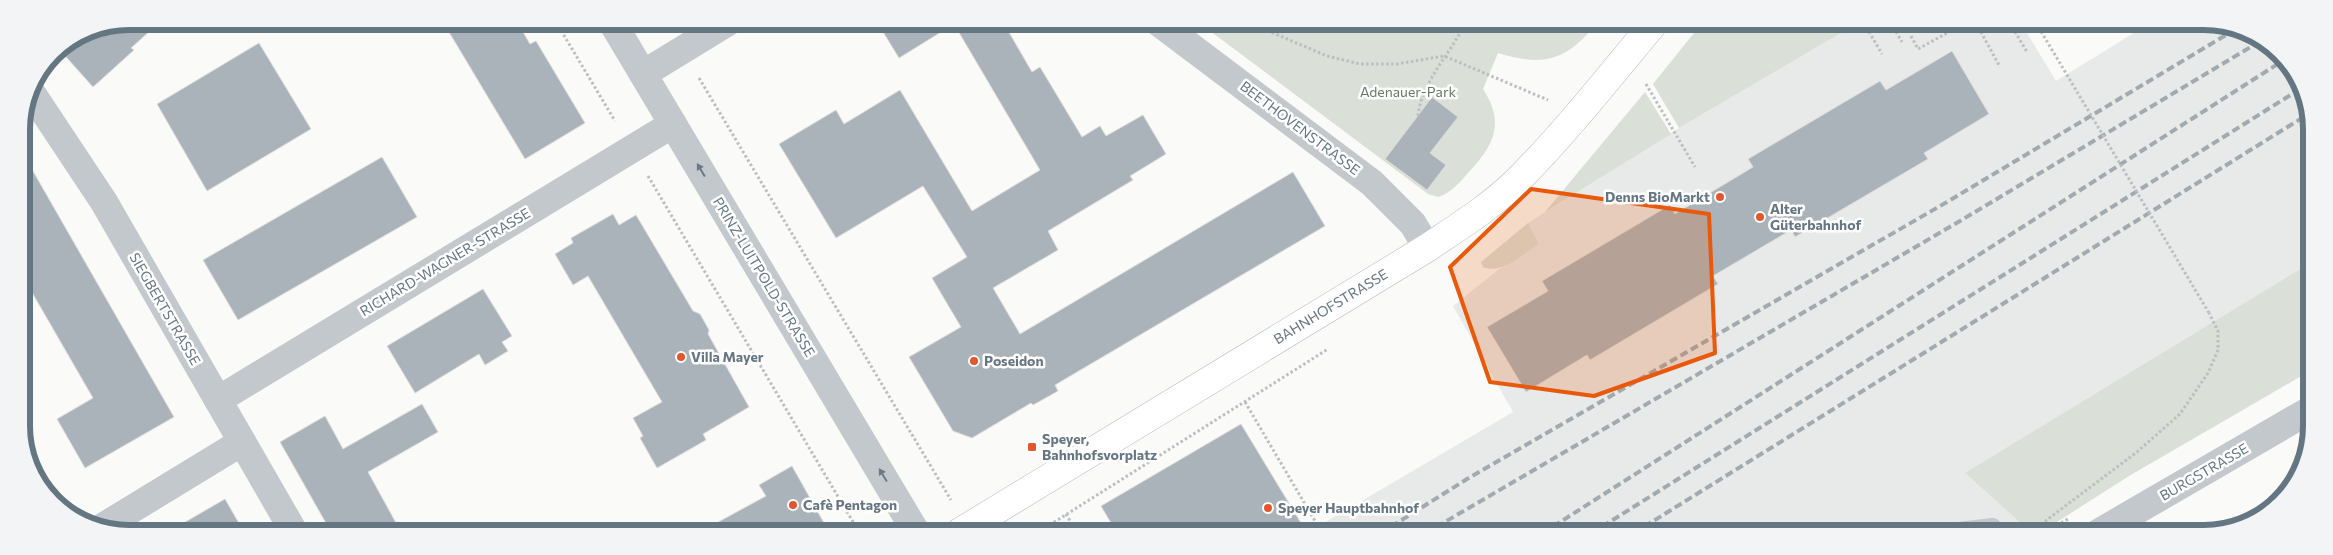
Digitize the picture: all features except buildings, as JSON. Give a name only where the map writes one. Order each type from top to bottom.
[{"type":"main road","name":"BAHNHOFSTRASSE","points":[[972,525],[1427,248],[1480,213],[1516,182],[1648,30]]},
{"type":"street","name":"PRINZ-LUITPOLD-STRASSE","points":[[617,30],[912,525]]},
{"type":"street","points":[[643,74],[715,30]]},
{"type":"street","name":"BEETHOVENSTRASSE","points":[[1169,30],[1372,183],[1413,224],[1427,248]]},
{"type":"street","name":"SIEGBERTSTRASSE","points":[[35,98],[104,202],[290,525]]},
{"type":"street","name":"RICHARD-WAGNER-STRASSE","points":[[218,400],[673,124]]},
{"type":"street","name":"BURGSTRASSE","points":[[2116,525],[2303,414]]},
{"type":"street","points":[[109,523],[242,442]]},
{"type":"path","points":[[561,30],[855,525]]},
{"type":"path","points":[[1266,30],[1327,56],[1360,64],[1397,64],[1444,56],[1549,101]]},
{"type":"path","points":[[1418,116],[1419,107],[1444,56],[1458,39],[1462,30]]},
{"type":"path","points":[[1868,30],[1882,54]]},
{"type":"path","points":[[1895,30],[1902,42]]},
{"type":"path","points":[[1911,36],[1918,50],[1953,30]]},
{"type":"path","points":[[1980,30],[2000,67]]},
{"type":"path","points":[[2014,30],[2028,52]]},
{"type":"path","points":[[2040,30],[2209,314],[2218,331],[2218,350],[2208,373],[2180,414],[2137,452],[2040,525]]},
{"type":"path","points":[[682,50],[952,500]]},
{"type":"path","points":[[1644,80],[1695,167]]},
{"type":"path","points":[[1543,107],[1555,94]]},
{"type":"path","points":[[1245,402],[1317,525]]},
{"type":"path","points":[[918,525],[960,495]]},
{"type":"path","points":[[1066,514],[1073,525]]},
{"type":"highlighted area","points":[[1531,189],[1709,214],[1715,353],[1594,396],[1490,382],[1450,267]]},
{"type":"shaded area","points":[[1846,30],[2025,30],[2056,81],[2139,30],[2210,30],[2223,32],[2248,40],[2264,50],[2283,69],[2298,97],[2303,123],[2303,267],[1966,474],[2023,525],[1321,525],[1513,412],[1453,306],[1498,270],[1539,244],[1528,223],[1679,128]]},
{"type":"green space","name":"Adenauer-Park","points":[[1209,30],[1591,30],[1575,46],[1553,58],[1529,60],[1498,53],[1483,89],[1494,113],[1494,134],[1490,144],[1477,163],[1451,190],[1438,197],[1428,194]]},
{"type":"green space","points":[[1696,30],[1846,30],[1679,128],[1653,84]]},
{"type":"green space","points":[[1645,92],[1671,134],[1545,212]]},
{"type":"green space","points":[[1528,223],[1539,244],[1505,266],[1490,269],[1483,267],[1481,262]]},
{"type":"green space","points":[[2303,267],[2303,375],[2129,476],[2052,525],[2023,525],[1965,473]]},
{"type":"railway","points":[[1394,525],[1467,479],[1947,202],[2229,33]]},
{"type":"railway","points":[[1440,525],[1960,221],[2255,44]]},
{"type":"railway","points":[[1556,525],[2278,64]]},
{"type":"railway","points":[[1605,525],[2296,92]]},
{"type":"railway","points":[[1647,525],[2302,118]]},
{"type":"place","name":"Denns BioMarkt","points":[[1720,197]]},
{"type":"place","name":"Alter Güterbahnhof","points":[[1760,217]]},
{"type":"place","name":"Villa Mayer","points":[[681,357]]},
{"type":"place","name":"Poseidon","points":[[974,361]]},
{"type":"place","name":"Speyer, Bahnhofsvorplatz","points":[[1032,447]]},
{"type":"place","name":"Cafè Pentagon","points":[[793,505]]},
{"type":"place","name":"Speyer Hauptbahnhof","points":[[1268,508]]}]
